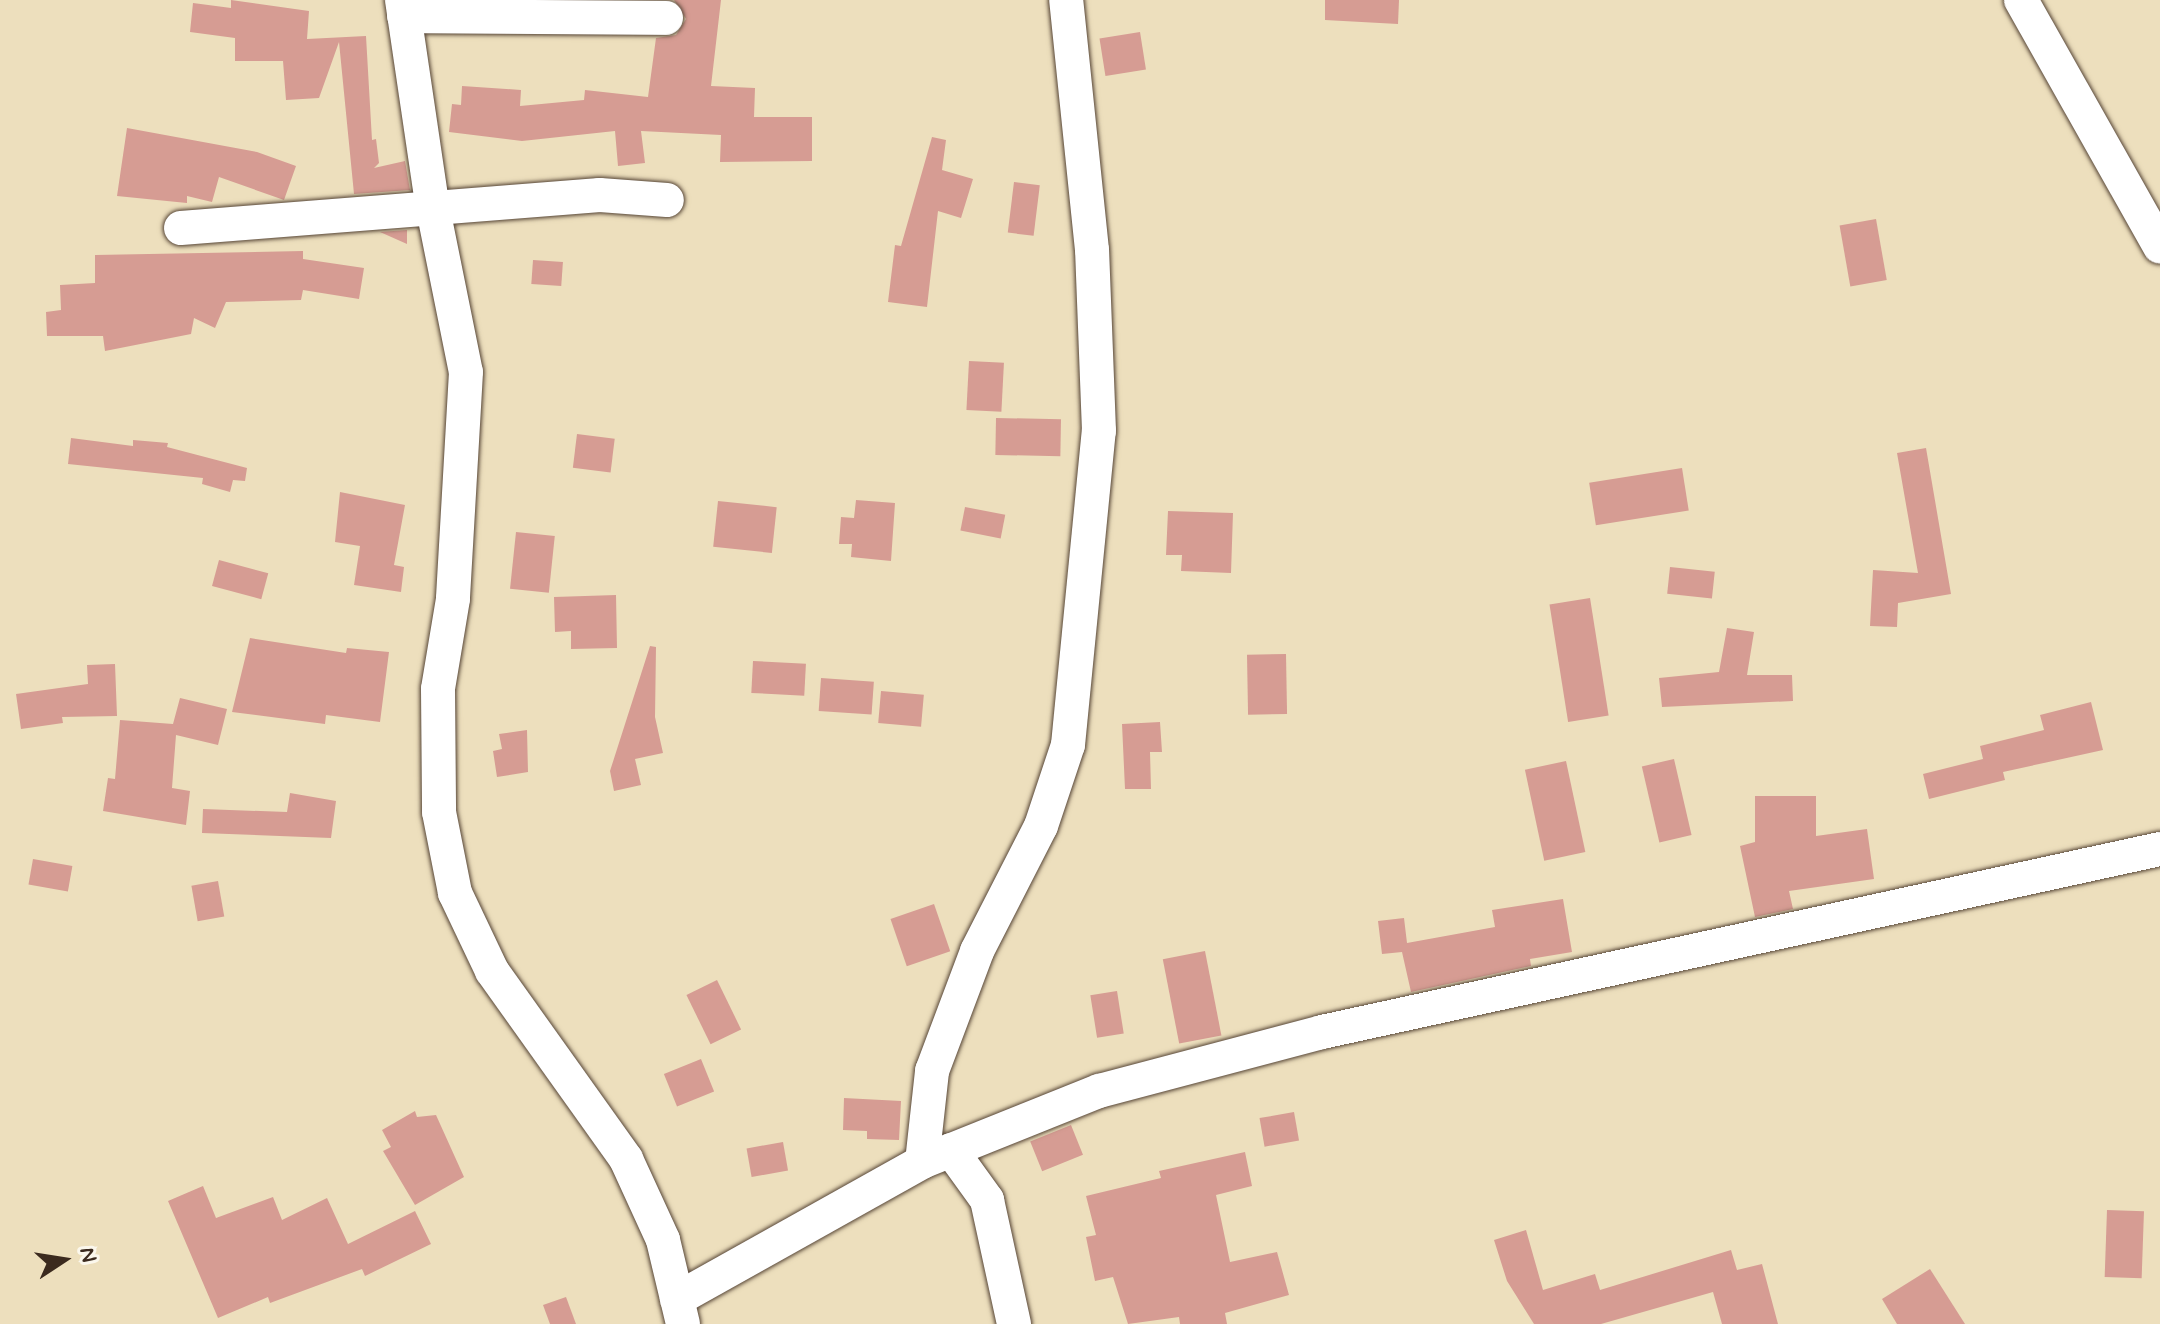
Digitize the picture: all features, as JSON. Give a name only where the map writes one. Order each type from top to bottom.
[{"type":"street","points":[[1014,1324],[987,1200],[937,1156],[932,1071],[977,951],[1041,826],[1068,745],[1099,431],[1092,250],[1066,0]]},
{"type":"street","points":[[2021,0],[2160,247]]},
{"type":"street","points":[[666,18],[403,8],[433,209],[466,372],[453,599],[438,689],[439,812],[455,893],[492,971],[626,1159],[663,1240],[680,1312],[937,1156],[1099,1091],[1322,1032],[2160,849]]},
{"type":"street","points":[[181,228],[600,195],[667,200]]},
{"type":"building","points":[[231,0],[309,11],[307,39],[366,36],[372,140],[376,139],[379,163],[374,168],[405,161],[410,190],[354,194],[339,42],[319,98],[286,100],[283,61],[235,61],[235,38],[190,32],[193,3],[231,8]]},
{"type":"building","points":[[674,0],[721,0],[711,86],[755,88],[754,117],[812,117],[812,161],[720,162],[721,135],[641,131],[645,163],[618,166],[615,131],[522,141],[449,132],[452,104],[461,105],[462,86],[521,90],[520,106],[584,100],[585,90],[648,97],[656,38],[676,35],[686,19]]},
{"type":"building","points":[[1325,0],[1399,0],[1398,24],[1325,20]]},
{"type":"building","points":[[1140,32],[1146,70],[1105,76],[1100,38]]},
{"type":"building","points":[[127,128],[257,152],[296,166],[284,200],[219,177],[212,202],[187,196],[187,203],[117,196]]},
{"type":"building","points":[[932,137],[946,140],[942,170],[973,179],[961,218],[938,211],[927,307],[888,302],[895,245],[901,246]]},
{"type":"building","points":[[1014,182],[1040,185],[1034,236],[1008,233]]},
{"type":"building","points":[[1876,219],[1887,280],[1850,286],[1840,225]]},
{"type":"building","points":[[407,230],[407,244],[380,232]]},
{"type":"building","points":[[303,251],[303,259],[364,268],[359,299],[303,290],[301,300],[226,302],[215,328],[194,318],[191,334],[105,351],[103,336],[47,336],[46,312],[61,310],[60,285],[95,283],[95,255]]},
{"type":"building","points":[[533,260],[563,262],[561,286],[531,284]]},
{"type":"building","points":[[969,361],[1004,363],[1001,412],[966,410]]},
{"type":"building","points":[[996,418],[1061,419],[1060,456],[995,455]]},
{"type":"building","points":[[577,434],[615,439],[611,472],[573,468]]},
{"type":"building","points":[[71,438],[133,446],[133,440],[168,443],[167,447],[247,468],[245,481],[233,480],[230,492],[202,484],[203,478],[68,464]]},
{"type":"building","points":[[1926,448],[1951,594],[1898,603],[1897,627],[1870,626],[1873,570],[1918,573],[1897,453]]},
{"type":"building","points":[[1682,468],[1689,510],[1596,525],[1589,483]]},
{"type":"building","points":[[340,492],[405,505],[394,565],[404,567],[401,592],[354,585],[360,546],[335,542]]},
{"type":"building","points":[[856,500],[895,503],[891,561],[851,557],[852,544],[839,544],[841,517],[854,518]]},
{"type":"building","points":[[718,501],[777,507],[772,553],[713,547]]},
{"type":"building","points":[[965,507],[1005,515],[1001,538],[960,531]]},
{"type":"building","points":[[1168,511],[1233,513],[1231,573],[1181,571],[1182,555],[1166,555]]},
{"type":"building","points":[[516,532],[555,536],[549,593],[510,589]]},
{"type":"building","points":[[219,560],[268,573],[261,599],[212,586]]},
{"type":"building","points":[[1670,567],[1715,572],[1712,599],[1667,594]]},
{"type":"building","points":[[616,595],[617,648],[571,649],[571,631],[555,632],[554,597]]},
{"type":"building","points":[[1590,598],[1609,716],[1568,722],[1550,604]]},
{"type":"building","points":[[1727,628],[1754,632],[1747,675],[1792,675],[1793,701],[1662,707],[1659,678],[1719,672]]},
{"type":"building","points":[[250,638],[346,653],[347,648],[389,652],[380,722],[326,715],[325,724],[232,712]]},
{"type":"building","points":[[650,646],[656,647],[655,717],[663,753],[635,759],[641,785],[614,791],[610,771]]},
{"type":"building","points":[[1286,654],[1287,714],[1248,715],[1247,655]]},
{"type":"building","points":[[753,661],[806,664],[804,696],[751,693]]},
{"type":"building","points":[[115,664],[117,716],[62,717],[63,723],[21,729],[16,694],[88,684],[87,665]]},
{"type":"building","points":[[821,678],[874,682],[872,715],[819,711]]},
{"type":"building","points":[[881,691],[924,695],[921,727],[878,723]]},
{"type":"building","points":[[180,698],[227,709],[218,745],[176,735],[172,788],[190,791],[186,825],[103,811],[108,778],[115,779],[120,720],[173,724]]},
{"type":"building","points":[[2091,702],[2103,750],[2003,772],[2005,780],[1929,799],[1923,774],[1983,759],[1980,746],[2044,730],[2040,715]]},
{"type":"building","points":[[1160,722],[1162,752],[1150,752],[1151,789],[1125,789],[1122,724]]},
{"type":"building","points":[[527,730],[528,772],[497,777],[493,751],[502,749],[499,734]]},
{"type":"building","points":[[1674,759],[1692,835],[1659,842],[1642,766]]},
{"type":"building","points":[[1566,761],[1585,852],[1544,861],[1525,770]]},
{"type":"building","points":[[290,793],[336,801],[331,838],[202,833],[203,809],[287,812]]},
{"type":"building","points":[[1755,796],[1816,796],[1816,836],[1867,829],[1874,879],[1789,891],[1793,909],[1755,917],[1740,846],[1755,842]]},
{"type":"building","points":[[33,859],[72,866],[68,892],[28,885]]},
{"type":"building","points":[[218,881],[224,916],[198,921],[191,886]]},
{"type":"building","points":[[1563,899],[1572,952],[1530,959],[1531,966],[1411,992],[1402,952],[1382,954],[1378,921],[1404,918],[1407,943],[1495,927],[1492,910]]},
{"type":"building","points":[[934,904],[950,951],[907,966],[891,919]]},
{"type":"building","points":[[1205,951],[1221,1035],[1179,1044],[1163,959]]},
{"type":"building","points":[[717,980],[741,1029],[711,1044],[686,995]]},
{"type":"building","points":[[1117,991],[1124,1033],[1097,1038],[1090,995]]},
{"type":"building","points":[[701,1059],[714,1091],[677,1106],[664,1074]]},
{"type":"building","points":[[844,1098],[901,1101],[899,1140],[867,1139],[867,1131],[843,1130]]},
{"type":"building","points":[[415,1111],[417,1117],[436,1115],[464,1177],[415,1205],[383,1151],[391,1147],[382,1130]]},
{"type":"building","points":[[1294,1112],[1299,1141],[1265,1147],[1260,1118]]},
{"type":"building","points":[[1071,1125],[1083,1155],[1042,1171],[1030,1141]]},
{"type":"building","points":[[783,1142],[788,1171],[752,1177],[747,1148]]},
{"type":"building","points":[[1245,1152],[1252,1186],[1216,1195],[1230,1262],[1277,1252],[1289,1295],[1225,1313],[1227,1324],[1180,1324],[1179,1317],[1128,1324],[1113,1277],[1095,1281],[1086,1237],[1096,1235],[1086,1196],[1161,1178],[1159,1171]]},
{"type":"building","points":[[203,1186],[216,1218],[273,1197],[282,1220],[327,1198],[348,1244],[415,1211],[431,1244],[365,1276],[362,1269],[270,1303],[268,1297],[218,1318],[168,1201]]},
{"type":"building","points":[[2107,1210],[2144,1211],[2142,1278],[2105,1277]]},
{"type":"building","points":[[1526,1230],[1543,1290],[1595,1274],[1600,1290],[1731,1250],[1737,1270],[1762,1264],[1778,1324],[1722,1324],[1713,1292],[1601,1324],[1534,1324],[1507,1281],[1494,1240]]},
{"type":"building","points":[[1930,1269],[1965,1324],[1897,1324],[1882,1299]]},
{"type":"building","points":[[566,1297],[576,1324],[550,1324],[543,1305]]}]
